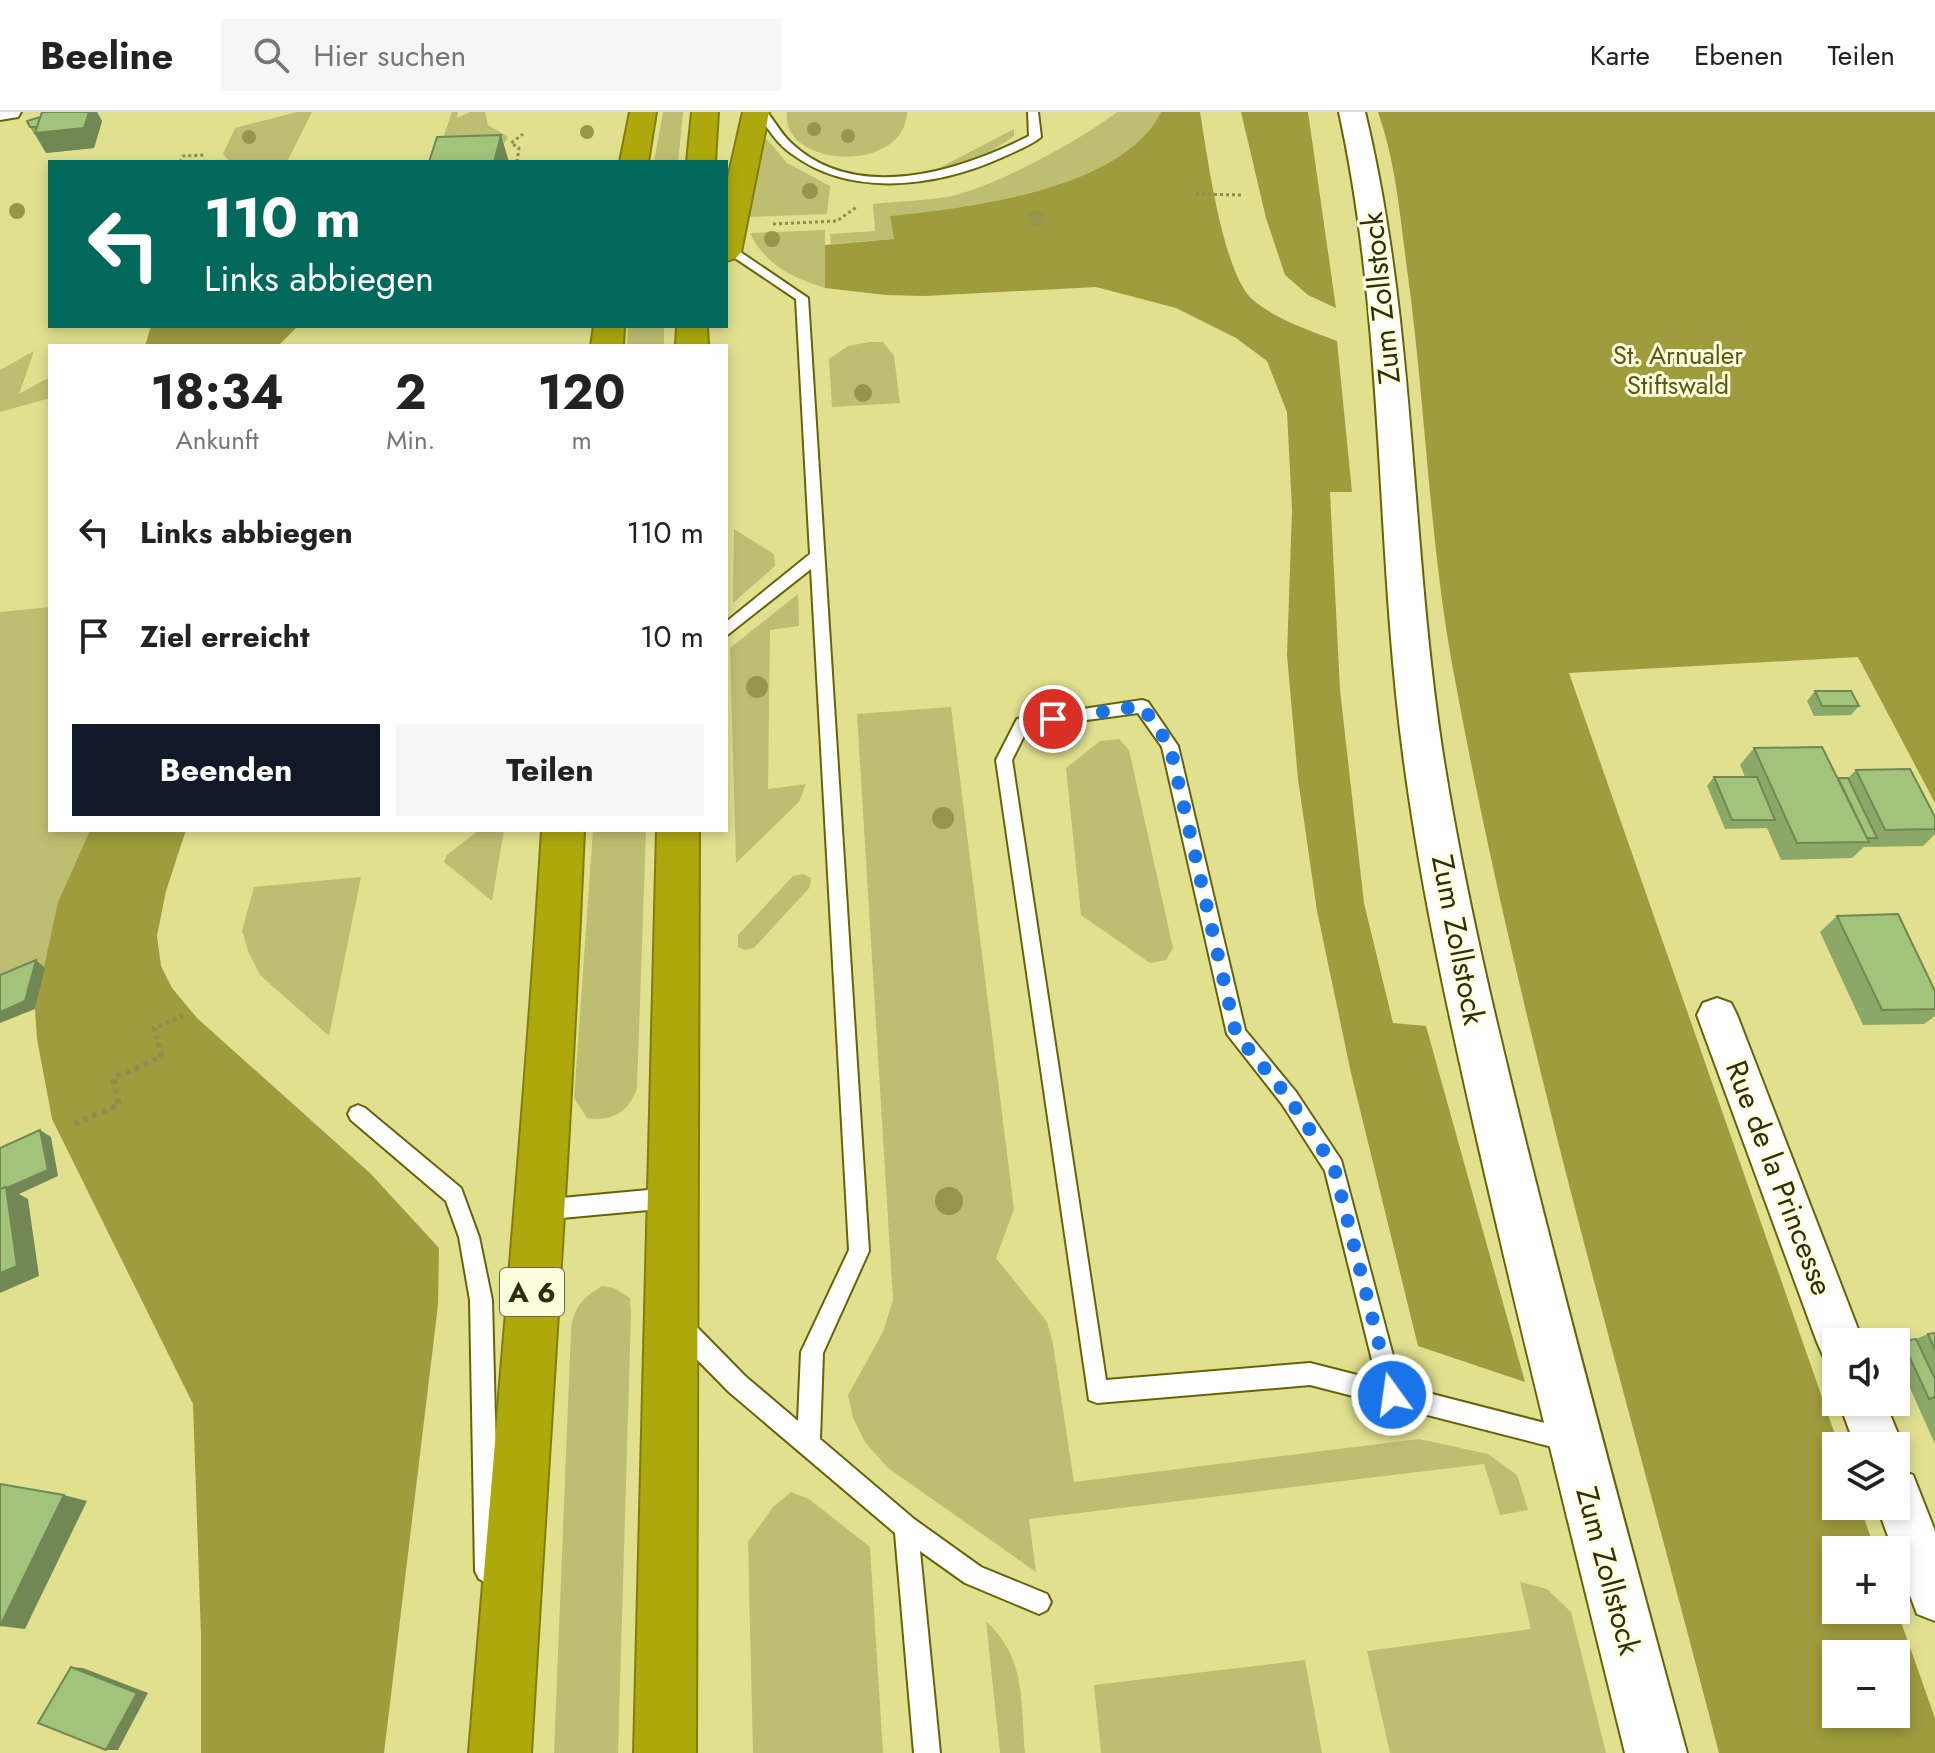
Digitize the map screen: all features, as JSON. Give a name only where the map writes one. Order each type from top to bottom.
[{"type":"highway","points":[[634,160],[643,112]]},
{"type":"highway","points":[[701,160],[705,112]]},
{"type":"highway","points":[[728,245],[756,112]]},
{"type":"highway","name":"A 6","points":[[500,1753],[538,1210],[549,1097],[563,832]]},
{"type":"highway","points":[[665,1753],[678,832]]},
{"type":"street","points":[[0,113],[10,112]]},
{"type":"street","name":"Zum Zollstock","points":[[1352,112],[1368,181],[1388,336],[1404,599],[1425,771],[1475,1029],[1575,1441],[1656,1753]]},
{"type":"street","name":"Rue de la Princesse","points":[[1717,1015],[1835,1328]]},
{"type":"street","points":[[1906,1520],[1935,1596]]},
{"type":"lane","points":[[762,112],[786,144],[825,169],[879,181],[919,181],[959,173],[1035,137],[1033,112]]},
{"type":"lane","points":[[728,251],[802,298],[859,1251],[812,1352],[808,1447]]},
{"type":"lane","points":[[728,628],[819,554]]},
{"type":"lane","points":[[1392,1395],[1334,1167],[1289,1098],[1236,1034],[1170,746],[1142,706],[1023,723],[1004,760],[1097,1392],[1310,1374],[1392,1395],[1575,1441]]},
{"type":"lane","points":[[358,1114],[454,1195],[469,1237],[481,1300],[490,1753]]},
{"type":"lane","points":[[538,1210],[673,1198]]},
{"type":"lane","points":[[671,1316],[737,1384],[906,1527],[973,1575],[1039,1602]]},
{"type":"lane","points":[[906,1527],[927,1753]]},
{"type":"path","points":[[517,160],[519,148],[511,143],[523,134]]},
{"type":"path","points":[[181,160],[183,156],[204,155]]},
{"type":"path","points":[[1196,194],[1242,195]]},
{"type":"path","points":[[760,225],[837,221],[859,205]]},
{"type":"path","points":[[74,1124],[119,1105],[113,1078],[162,1057],[154,1028],[183,1016]]},
{"type":"shaded area","points":[[297,112],[312,112],[288,160],[228,160],[223,154],[235,128]]},
{"type":"shaded area","points":[[452,112],[458,112],[457,118],[470,112],[485,112],[488,125],[508,137],[502,147],[437,155]]},
{"type":"shaded area","points":[[663,112],[683,112],[678,160],[654,160]]},
{"type":"shaded area","points":[[787,112],[907,112],[901,132],[886,146],[866,154],[844,157],[821,153],[803,144],[790,131]]},
{"type":"shaded area","points":[[1117,112],[1161,112],[1142,139],[1113,160],[1079,177],[1000,200],[890,216],[894,239],[831,244],[830,234],[875,231],[873,204],[947,197],[987,184],[1059,149]]},
{"type":"shaded area","points":[[1014,129],[1014,136],[980,157],[961,165],[941,167]]},
{"type":"shaded area","points":[[766,138],[787,163],[830,186],[827,214],[750,217]]},
{"type":"shaded area","points":[[825,230],[825,288],[781,269],[764,254],[750,233]]},
{"type":"shaded area","points":[[628,328],[664,328],[664,344],[627,344]]},
{"type":"shaded area","points":[[883,342],[894,356],[900,403],[832,407],[829,359],[848,346]]},
{"type":"shaded area","points":[[34,351],[19,394],[48,378],[48,399],[0,412],[0,370]]},
{"type":"shaded area","points":[[734,529],[774,554],[775,566],[733,603]]},
{"type":"shaded area","points":[[798,594],[799,626],[770,630],[768,789],[806,784],[799,802],[736,863],[730,648]]},
{"type":"shaded area","points":[[48,607],[48,832],[89,832],[58,902],[45,968],[0,987],[0,612]]},
{"type":"shaded area","points":[[951,707],[1014,1209],[996,1258],[1047,1322],[1074,1482],[1419,1439],[1488,1454],[1517,1475],[1528,1510],[1500,1515],[1484,1464],[1029,1519],[1036,1572],[888,1468],[865,1442],[853,1418],[848,1395],[883,1332],[893,1300],[857,714]]},
{"type":"shaded area","points":[[1119,739],[1129,750],[1173,948],[1166,960],[1150,963],[1081,915],[1066,768],[1100,741]]},
{"type":"shaded area","points":[[476,832],[504,832],[492,901],[444,862],[447,855]]},
{"type":"shaded area","points":[[593,832],[646,832],[637,1088],[624,1109],[612,1117],[587,1118],[574,1098]]},
{"type":"shaded area","points":[[803,874],[811,878],[810,887],[754,948],[744,950],[738,947],[738,935],[793,876]]},
{"type":"shaded area","points":[[361,877],[329,1036],[260,975],[242,931],[254,887]]},
{"type":"shaded area","points":[[602,1286],[614,1288],[630,1298],[631,1314],[618,1753],[554,1753],[571,1330],[580,1304]]},
{"type":"shaded area","points":[[791,1492],[809,1499],[870,1547],[883,1753],[753,1753],[748,1542],[773,1507]]},
{"type":"shaded area","points":[[1520,1582],[1547,1589],[1571,1612],[1606,1753],[1390,1753],[1367,1651],[1531,1629]]},
{"type":"shaded area","points":[[986,1621],[1009,1651],[1015,1666],[1025,1753],[1000,1753]]},
{"type":"shaded area","points":[[1305,1660],[1322,1753],[1101,1753],[1094,1685]]},
{"type":"green space","points":[[1161,112],[1200,112],[1225,241],[1242,286],[1253,300],[1272,313],[1337,341],[1352,492],[1330,492],[1340,690],[1364,903],[1393,1023],[1426,1026],[1525,1382],[1418,1346],[1351,1073],[1317,911],[1298,779],[1287,655],[1292,510],[1287,412],[1267,361],[1236,338],[1176,308],[1096,287],[925,296],[825,288],[825,245],[894,239],[890,216],[1000,200],[1079,177],[1113,160],[1142,139]]},
{"type":"green space","points":[[1241,112],[1308,112],[1336,308],[1308,295],[1285,275],[1266,218]]},
{"type":"green space","name":"St. Arnualer Stiftswald","points":[[1378,112],[1935,112],[1935,803],[1858,657],[1569,673],[1822,1397],[1822,1416],[1829,1416],[1834,1432],[1822,1432],[1822,1520],[1865,1520],[1870,1536],[1822,1536],[1822,1624],[1902,1624],[1907,1640],[1822,1640],[1822,1728],[1910,1728],[1910,1647],[1935,1718],[1935,1753],[1719,1753],[1544,1084],[1482,815],[1446,629],[1413,320],[1397,190]]},
{"type":"green space","points":[[150,328],[296,328],[280,344],[146,344]]},
{"type":"green space","points":[[89,832],[185,832],[166,891],[157,936],[161,966],[172,988],[197,1018],[371,1174],[439,1248],[438,1305],[384,1753],[201,1753],[201,1636],[193,1404],[52,1119],[37,1039],[35,1009],[58,902]]},
{"type":"building","points":[[42,112],[89,112],[84,128],[35,133]]},
{"type":"building","points":[[40,117],[37,127],[30,127],[27,121]]},
{"type":"building","points":[[501,135],[495,160],[430,160],[437,137]]},
{"type":"building","points":[[1815,691],[1851,691],[1859,706],[1822,706]]},
{"type":"building","points":[[1822,747],[1869,842],[1797,843],[1754,748]]},
{"type":"building","points":[[1910,769],[1935,817],[1935,829],[1885,830],[1856,770]]},
{"type":"building","points":[[1714,777],[1757,777],[1775,820],[1732,820]]},
{"type":"building","points":[[1838,778],[1848,778],[1877,838],[1867,838]]},
{"type":"building","points":[[1898,914],[1935,991],[1935,1009],[1882,1010],[1837,916]]},
{"type":"building","points":[[36,960],[25,1001],[0,1012],[0,975]]},
{"type":"building","points":[[40,1130],[48,1170],[0,1189],[0,1148]]},
{"type":"building","points":[[6,1187],[17,1266],[0,1273],[0,1189]]},
{"type":"building","points":[[1935,1333],[1935,1350],[1928,1334]]},
{"type":"building","points":[[1916,1339],[1935,1379],[1935,1397],[1929,1399],[1910,1358],[1910,1340]]},
{"type":"building","points":[[0,1484],[64,1495],[0,1626]]},
{"type":"building","points":[[71,1667],[137,1693],[106,1750],[38,1723]]},
{"type":"route","points":[[1053,719],[1142,706],[1170,746],[1236,1034],[1289,1098],[1334,1167],[1392,1395]]}]
